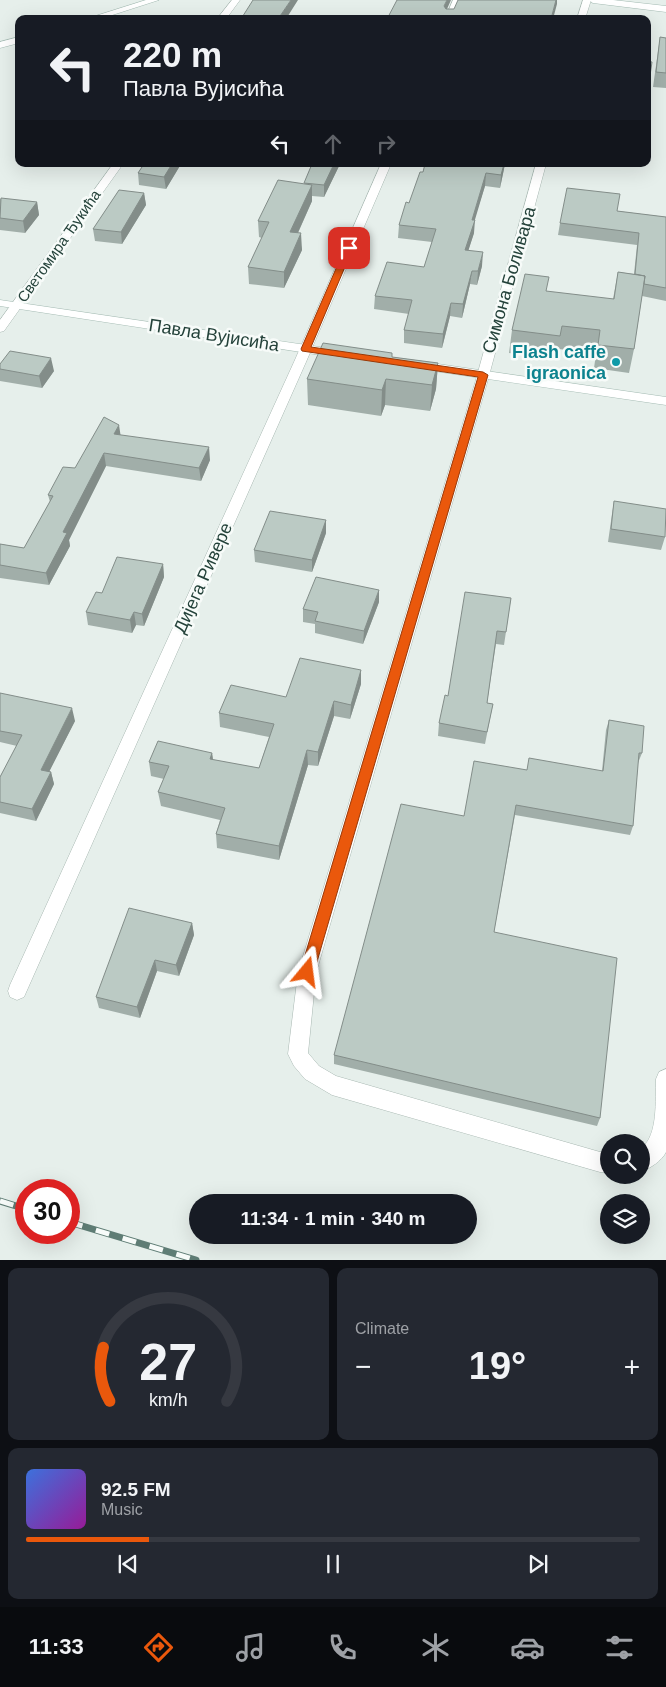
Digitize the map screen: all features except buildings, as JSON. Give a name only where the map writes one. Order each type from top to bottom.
[{"type":"street","points":[[104,15],[156,0]]},
{"type":"street","points":[[224,15],[236,0]]},
{"type":"street","points":[[451,15],[457,0]]},
{"type":"street","points":[[583,15],[587,0]]},
{"type":"street","points":[[593,0],[639,3],[666,9]]},
{"type":"street","points":[[0,45],[15,41]]},
{"type":"street","name":"Светомира Ђукића","points":[[0,328],[116,167]]},
{"type":"street","name":"Дијега Ривере","points":[[17,991],[385,167]]},
{"type":"street","name":"Симона Боливара","points":[[540,167],[483,375],[307,972],[298,1054],[304,1066],[315,1076],[332,1085],[600,1162]]},
{"type":"street","name":"Павла Вујисића","points":[[0,303],[355,356]]},
{"type":"street","points":[[404,364],[666,401]]},
{"type":"street","points":[[650,1155],[657,1149],[663,1127],[666,1079]]},
{"type":"railway","points":[[0,1201],[15,1206]]},
{"type":"railway","points":[[80,1225],[196,1260]]},
{"type":"place","name":"Flash caffe igraonica","points":[[616,362]]},
{"type":"route","points":[[307,972],[483,375],[305,349],[349,248]]}]
